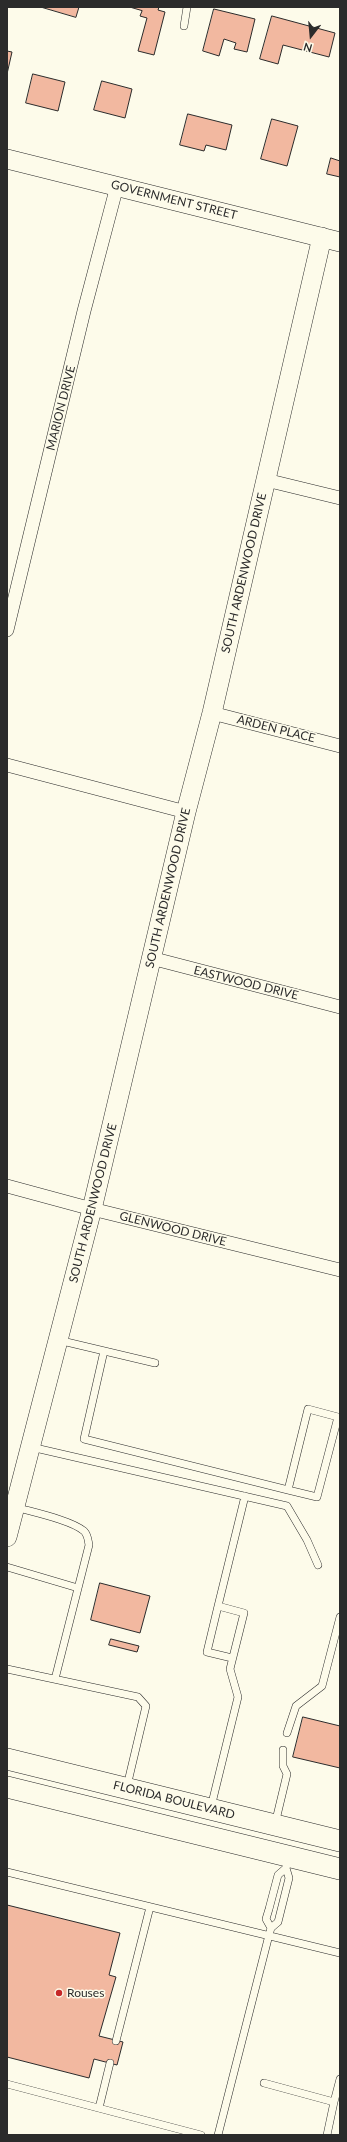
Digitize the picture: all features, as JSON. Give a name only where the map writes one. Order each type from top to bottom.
[{"type":"main road","name":"FLORIDA BOULEVARD","points":[[7,1759],[340,1842]]},
{"type":"main road","points":[[7,1787],[268,1851],[288,1862],[340,1868]]},
{"type":"main road","points":[[268,1851],[274,1825]]},
{"type":"street","name":"GOVERNMENT STREET","points":[[7,159],[331,240]]},
{"type":"street","name":"MARION DRIVE","points":[[7,630],[82,318],[117,186]]},
{"type":"street","name":"SOUTH ARDENWOOD DRIVE","points":[[7,1537],[92,1209],[186,812],[212,713],[266,480],[331,240]]},
{"type":"street","points":[[266,480],[340,498]]},
{"type":"street","name":"ARDEN PLACE","points":[[212,713],[340,746]]},
{"type":"street","points":[[7,765],[186,812]]},
{"type":"street","name":"EASTWOOD DRIVE","points":[[151,958],[340,1007]]},
{"type":"street","name":"GLENWOOD DRIVE","points":[[7,1186],[92,1209],[340,1270]]},
{"type":"lane","points":[[184,26],[187,7]]},
{"type":"lane","points":[[58,1340],[155,1362]]},
{"type":"lane","points":[[104,1351],[84,1439],[288,1490],[317,1497],[338,1417],[308,1409],[288,1490]]},
{"type":"lane","points":[[30,1447],[286,1506],[307,1540],[318,1566]]},
{"type":"lane","points":[[232,1658],[207,1652],[244,1496]]},
{"type":"lane","points":[[15,1507],[57,1519],[83,1530],[87,1536],[89,1545],[55,1679]]},
{"type":"lane","points":[[7,1567],[78,1588]]},
{"type":"lane","points":[[210,1809],[238,1697],[230,1668],[244,1613],[218,1606]]},
{"type":"lane","points":[[287,1733],[296,1706],[322,1686],[340,1617]]},
{"type":"lane","points":[[7,1668],[138,1697],[144,1701],[146,1706],[141,1731],[126,1788]]},
{"type":"lane","points":[[274,1825],[287,1774],[283,1766],[283,1750]]},
{"type":"lane","points":[[270,1931],[266,1918],[272,1895],[278,1874],[288,1862]]},
{"type":"lane","points":[[218,2135],[270,1931],[278,1922],[289,1878],[288,1862]]},
{"type":"lane","points":[[7,1872],[230,1927],[270,1931],[340,1953]]},
{"type":"lane","points":[[116,2040],[150,1907]]},
{"type":"lane","points":[[99,2108],[110,2063]]},
{"type":"lane","points":[[326,2135],[340,2079]]},
{"type":"lane","points":[[7,2084],[201,2135]]},
{"type":"lane","points":[[264,2084],[334,2102]]},
{"type":"building","points":[[41,7],[79,7],[76,17]]},
{"type":"building","points":[[130,7],[159,7],[158,10],[165,12],[154,55],[138,51],[147,18],[140,16],[142,11]]},
{"type":"building","points":[[214,9],[255,19],[247,52],[234,49],[236,43],[224,39],[219,56],[203,51]]},
{"type":"building","points":[[272,16],[335,33],[329,57],[283,45],[278,64],[260,59]]},
{"type":"building","points":[[7,51],[12,52],[7,74]]},
{"type":"building","points":[[33,74],[65,82],[58,111],[26,103]]},
{"type":"building","points":[[102,81],[132,89],[125,118],[94,110]]},
{"type":"building","points":[[188,114],[232,125],[226,150],[206,145],[204,151],[180,145]]},
{"type":"building","points":[[272,119],[298,126],[287,166],[261,159]]},
{"type":"building","points":[[331,158],[340,161],[340,177],[327,174]]},
{"type":"building","points":[[100,1583],[150,1596],[140,1633],[91,1620]]},
{"type":"building","points":[[111,1639],[139,1646],[137,1652],[109,1645]]},
{"type":"building","points":[[303,1717],[340,1726],[340,1768],[293,1757]]},
{"type":"building","name":"Rouses","points":[[7,1905],[120,1933],[109,1975],[116,1977],[99,2036],[123,2042],[117,2065],[94,2059],[89,2078],[7,2057]]},
{"type":"place","name":"Rouses","points":[[59,1993]]}]
